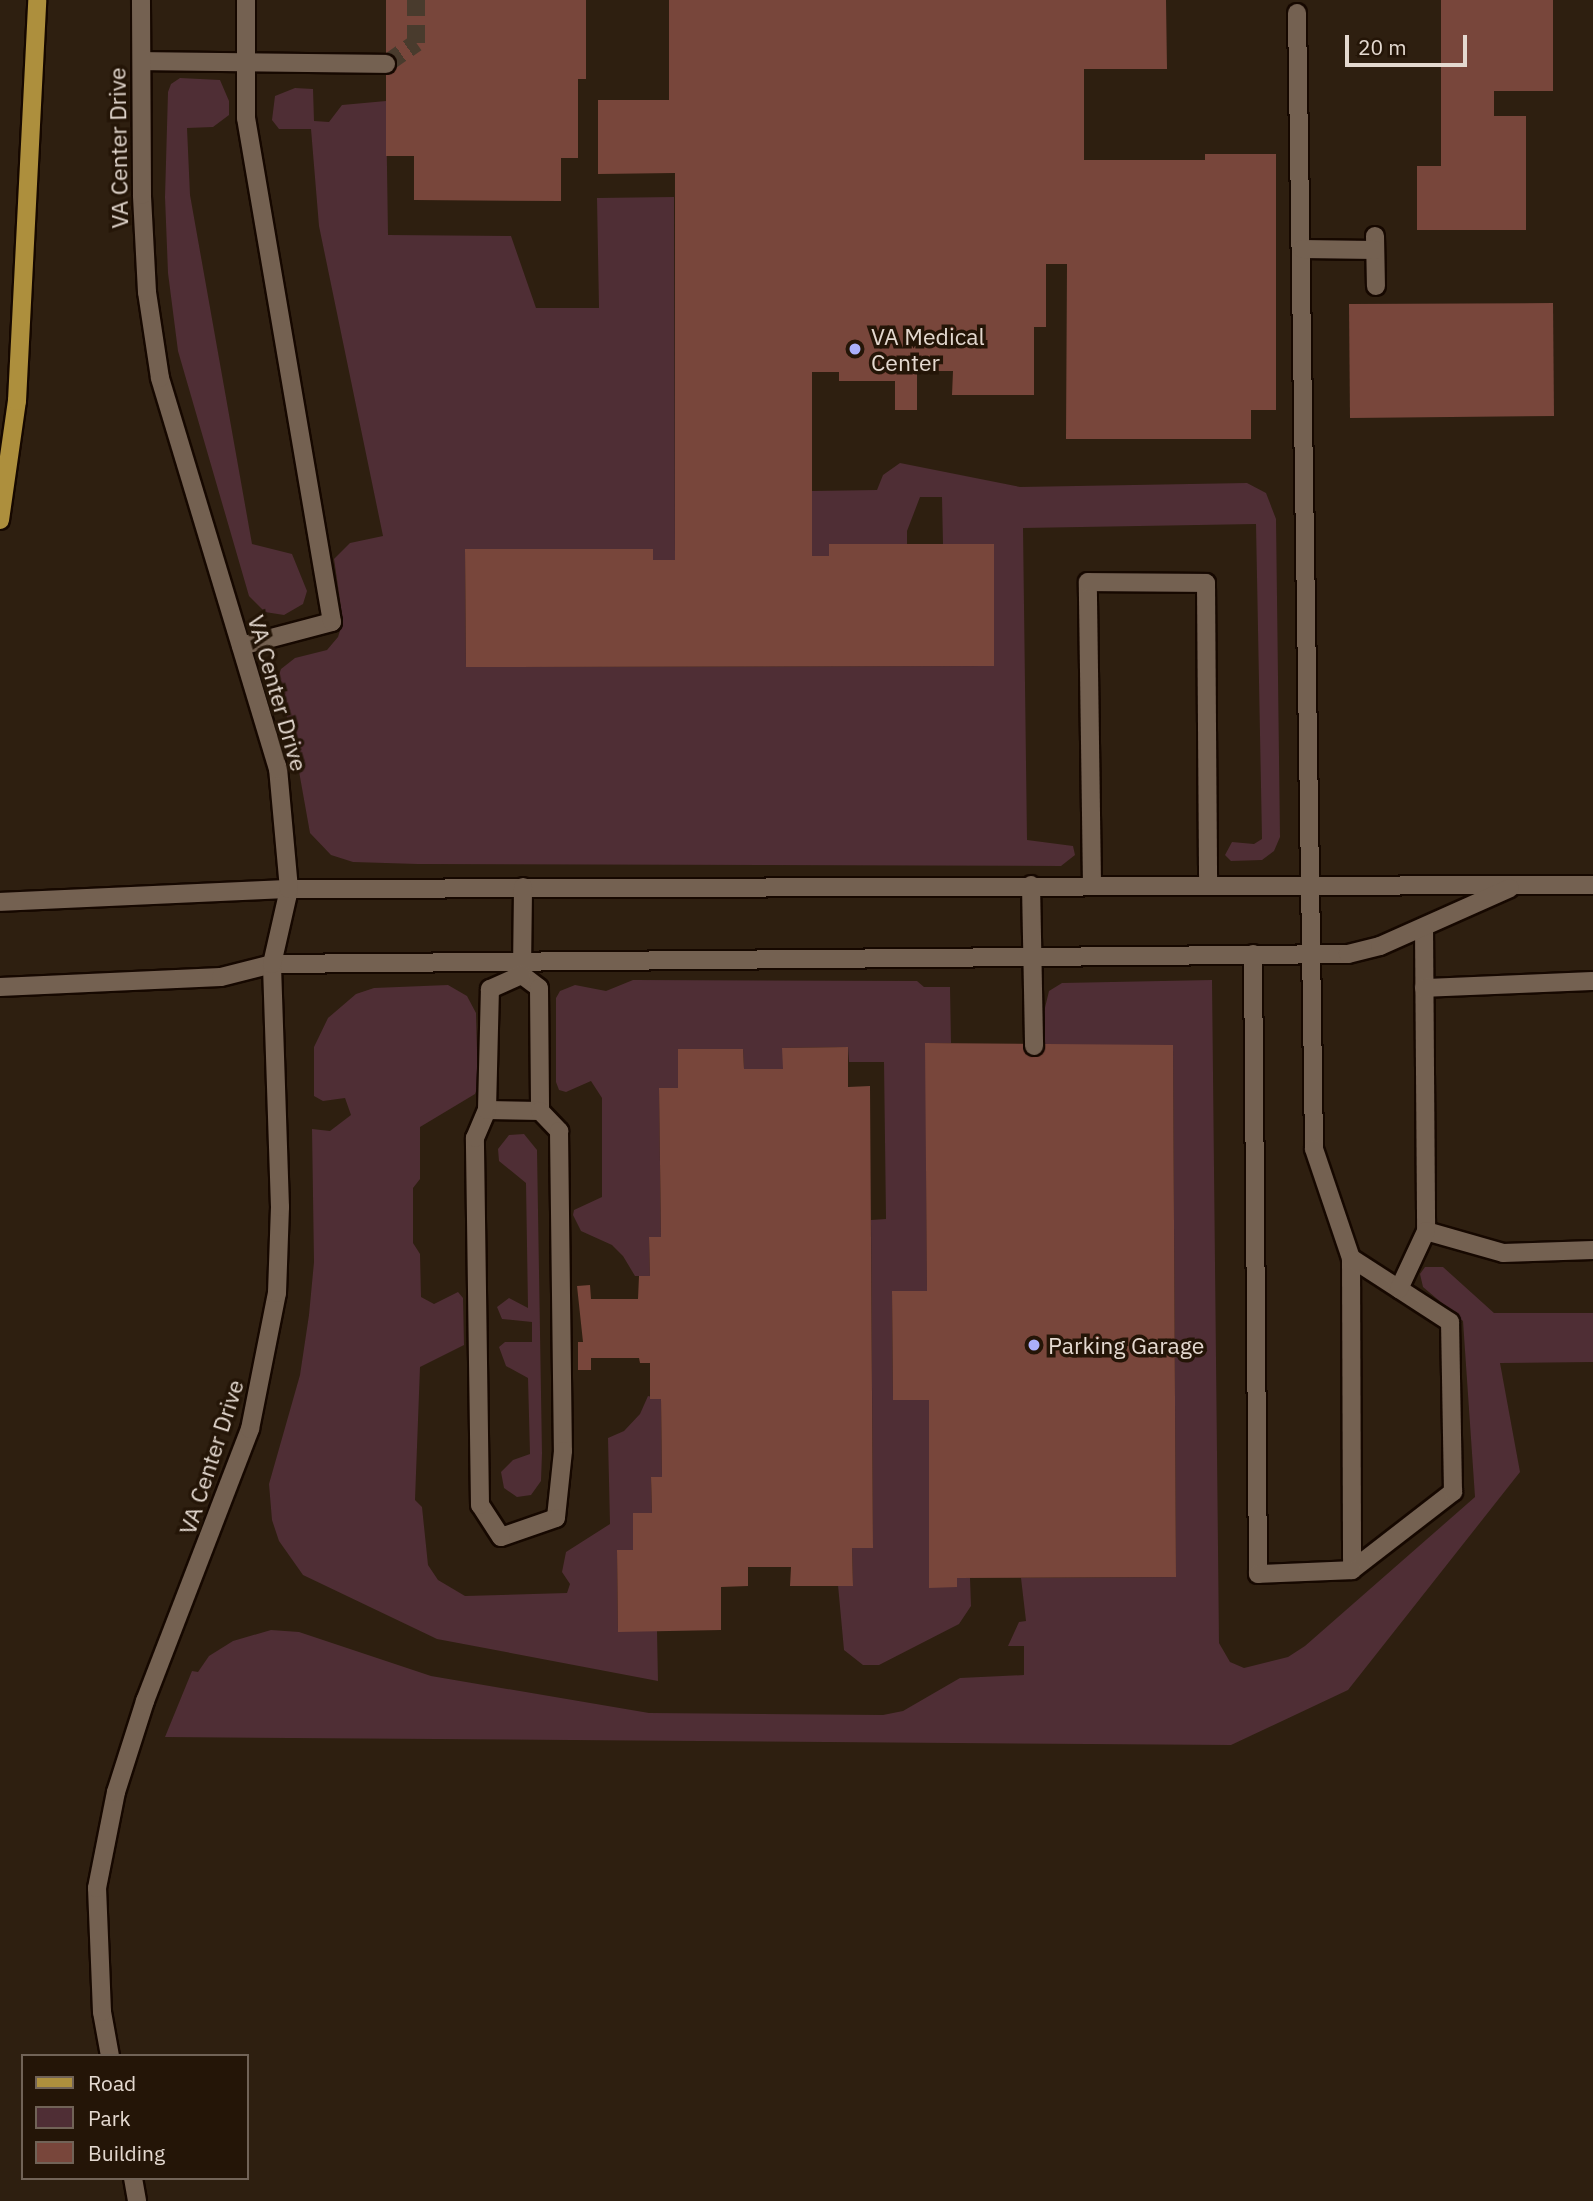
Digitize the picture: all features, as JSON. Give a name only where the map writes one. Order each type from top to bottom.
[{"type":"main road","points":[[0,520],[17,401],[37,0]]},
{"type":"street","name":"VA Center Drive","points":[[110,2054],[102,2012],[97,1888],[128,1753],[250,1429],[277,1293],[280,1207],[272,964],[289,889],[278,769],[160,378],[147,292],[141,0]]},
{"type":"street","points":[[241,646],[332,622],[246,118],[246,0]]},
{"type":"street","points":[[1297,13],[1314,1149],[1351,1258],[1352,1570]]},
{"type":"street","points":[[142,61],[386,64]]},
{"type":"street","points":[[1302,249],[1375,243],[1376,286]]},
{"type":"street","points":[[1092,885],[1088,582],[1206,583],[1208,885]]},
{"type":"street","points":[[1031,885],[1034,1046]]},
{"type":"street","points":[[0,902],[289,889],[1593,885]]},
{"type":"street","points":[[0,987],[221,977],[272,964],[522,967],[1032,956],[1348,954],[1424,927],[1517,886]]},
{"type":"street","points":[[522,967],[490,989],[487,1110],[475,1139],[480,1505],[500,1537],[555,1518],[563,1451],[559,1131],[540,1111],[540,988],[522,967],[523,887]]},
{"type":"street","points":[[1399,1289],[1426,1231],[1424,927]]},
{"type":"street","points":[[1253,954],[1258,1574],[1352,1570],[1453,1492],[1450,1322],[1351,1258]]},
{"type":"street","points":[[1424,988],[1593,981]]},
{"type":"street","points":[[487,1110],[540,1111]]},
{"type":"street","points":[[1426,1231],[1503,1253],[1593,1250]]},
{"type":"street","points":[[133,2180],[137,2201]]},
{"type":"green space","points":[[180,78],[220,80],[229,101],[229,115],[213,127],[187,128],[190,195],[252,544],[292,554],[307,591],[303,604],[284,615],[265,612],[249,596],[178,351],[168,273],[165,197],[168,92],[171,84]]},
{"type":"green space","points":[[295,88],[313,89],[314,121],[329,122],[342,105],[386,101],[388,235],[511,236],[536,308],[599,308],[597,198],[674,197],[675,560],[653,560],[653,549],[465,549],[466,667],[994,666],[994,544],[943,544],[942,497],[920,497],[907,531],[907,544],[830,544],[829,556],[812,556],[812,491],[877,490],[883,475],[900,463],[1020,487],[1247,483],[1266,493],[1276,519],[1280,837],[1274,851],[1262,860],[1231,861],[1225,855],[1232,842],[1254,844],[1262,839],[1256,524],[1023,528],[1027,840],[1073,846],[1075,855],[1061,866],[418,864],[353,862],[331,855],[310,833],[292,732],[276,684],[281,669],[295,658],[327,650],[338,637],[343,621],[334,559],[350,543],[383,536],[319,226],[311,129],[279,129],[272,120],[275,96]]},
{"type":"green space","points":[[633,980],[917,981],[924,987],[950,987],[951,1043],[926,1043],[927,1291],[892,1292],[893,1399],[929,1400],[930,1587],[956,1587],[957,1578],[970,1578],[971,1606],[959,1624],[879,1665],[863,1665],[844,1650],[838,1585],[853,1585],[852,1548],[873,1547],[871,1220],[886,1219],[884,1062],[849,1062],[848,1047],[783,1048],[783,1069],[744,1069],[743,1049],[678,1049],[678,1088],[659,1089],[661,1237],[649,1238],[650,1276],[635,1276],[623,1256],[612,1245],[581,1231],[573,1215],[574,1210],[602,1197],[602,1098],[591,1081],[566,1092],[559,1090],[556,1082],[556,998],[560,991],[575,985],[606,991]]},
{"type":"green space","points":[[1212,980],[1219,1643],[1230,1662],[1244,1668],[1288,1657],[1305,1646],[1475,1497],[1463,1321],[1423,1287],[1420,1274],[1425,1267],[1443,1267],[1494,1313],[1593,1313],[1593,1362],[1500,1363],[1520,1472],[1348,1690],[1231,1745],[165,1737],[192,1671],[198,1672],[209,1656],[233,1641],[271,1630],[299,1632],[431,1676],[649,1713],[883,1715],[903,1711],[960,1678],[1024,1675],[1024,1646],[1008,1646],[1019,1622],[1026,1621],[1021,1578],[1176,1577],[1173,1046],[1042,1046],[1042,1020],[1049,991],[1062,983]]},
{"type":"green space","points":[[448,985],[467,996],[476,1013],[478,1086],[475,1094],[420,1127],[420,1179],[413,1188],[413,1243],[420,1254],[421,1297],[434,1304],[458,1292],[463,1298],[464,1345],[420,1367],[415,1500],[422,1507],[428,1565],[438,1580],[465,1596],[567,1593],[570,1584],[562,1572],[566,1552],[610,1524],[608,1438],[624,1431],[640,1414],[648,1396],[661,1399],[662,1477],[651,1477],[652,1513],[633,1513],[633,1550],[617,1550],[618,1631],[657,1631],[658,1681],[437,1639],[303,1575],[279,1541],[272,1520],[269,1484],[300,1375],[309,1315],[314,1262],[312,1129],[330,1131],[351,1115],[345,1098],[323,1101],[314,1096],[314,1047],[328,1018],[356,994],[374,988]]},
{"type":"green space","points":[[524,1134],[537,1150],[542,1453],[541,1481],[531,1495],[517,1497],[504,1488],[501,1472],[513,1460],[530,1454],[528,1378],[506,1366],[499,1347],[505,1342],[532,1342],[532,1322],[502,1319],[497,1307],[509,1298],[528,1308],[526,1183],[499,1161],[498,1149],[509,1135]]},
{"type":"building","points":[[386,0],[586,0],[586,79],[578,79],[578,158],[561,158],[561,201],[414,200],[414,156],[386,156]]},
{"type":"building","name":"VA Medical Center","points":[[669,0],[1166,0],[1167,69],[1084,69],[1084,160],[1205,160],[1205,154],[1276,154],[1276,410],[1251,410],[1251,439],[1066,439],[1067,264],[1046,264],[1046,327],[1034,327],[1034,395],[952,395],[953,371],[917,371],[917,410],[895,410],[895,381],[839,381],[839,372],[812,372],[812,556],[829,556],[829,544],[994,544],[994,666],[466,667],[465,549],[653,549],[653,560],[675,560],[675,173],[598,174],[598,100],[669,100]]},
{"type":"building","points":[[1441,0],[1553,0],[1553,91],[1494,91],[1494,116],[1526,116],[1526,230],[1417,230],[1417,166],[1441,166]]},
{"type":"building","points":[[1553,303],[1554,416],[1350,418],[1349,304]]},
{"type":"building","name":"Parking Garage","points":[[925,1043],[1173,1045],[1176,1577],[957,1578],[957,1587],[929,1588],[929,1400],[893,1400],[892,1291],[927,1291]]},
{"type":"building","points":[[848,1047],[848,1087],[870,1086],[873,1548],[852,1548],[853,1586],[790,1586],[791,1567],[748,1567],[748,1586],[721,1587],[721,1630],[618,1632],[617,1550],[633,1550],[633,1513],[652,1513],[651,1477],[662,1477],[661,1399],[650,1399],[650,1363],[640,1363],[639,1358],[591,1358],[591,1370],[578,1370],[578,1342],[583,1342],[577,1286],[590,1285],[591,1299],[638,1299],[639,1276],[650,1276],[649,1237],[661,1237],[659,1088],[678,1088],[678,1049],[743,1049],[744,1069],[783,1069],[782,1048]]},
{"type":"tunnel","points":[[386,64],[416,43],[416,0]]},
{"type":"place","name":"VA Medical Center","points":[[855,349]]},
{"type":"place","name":"Parking Garage","points":[[1034,1345]]}]
